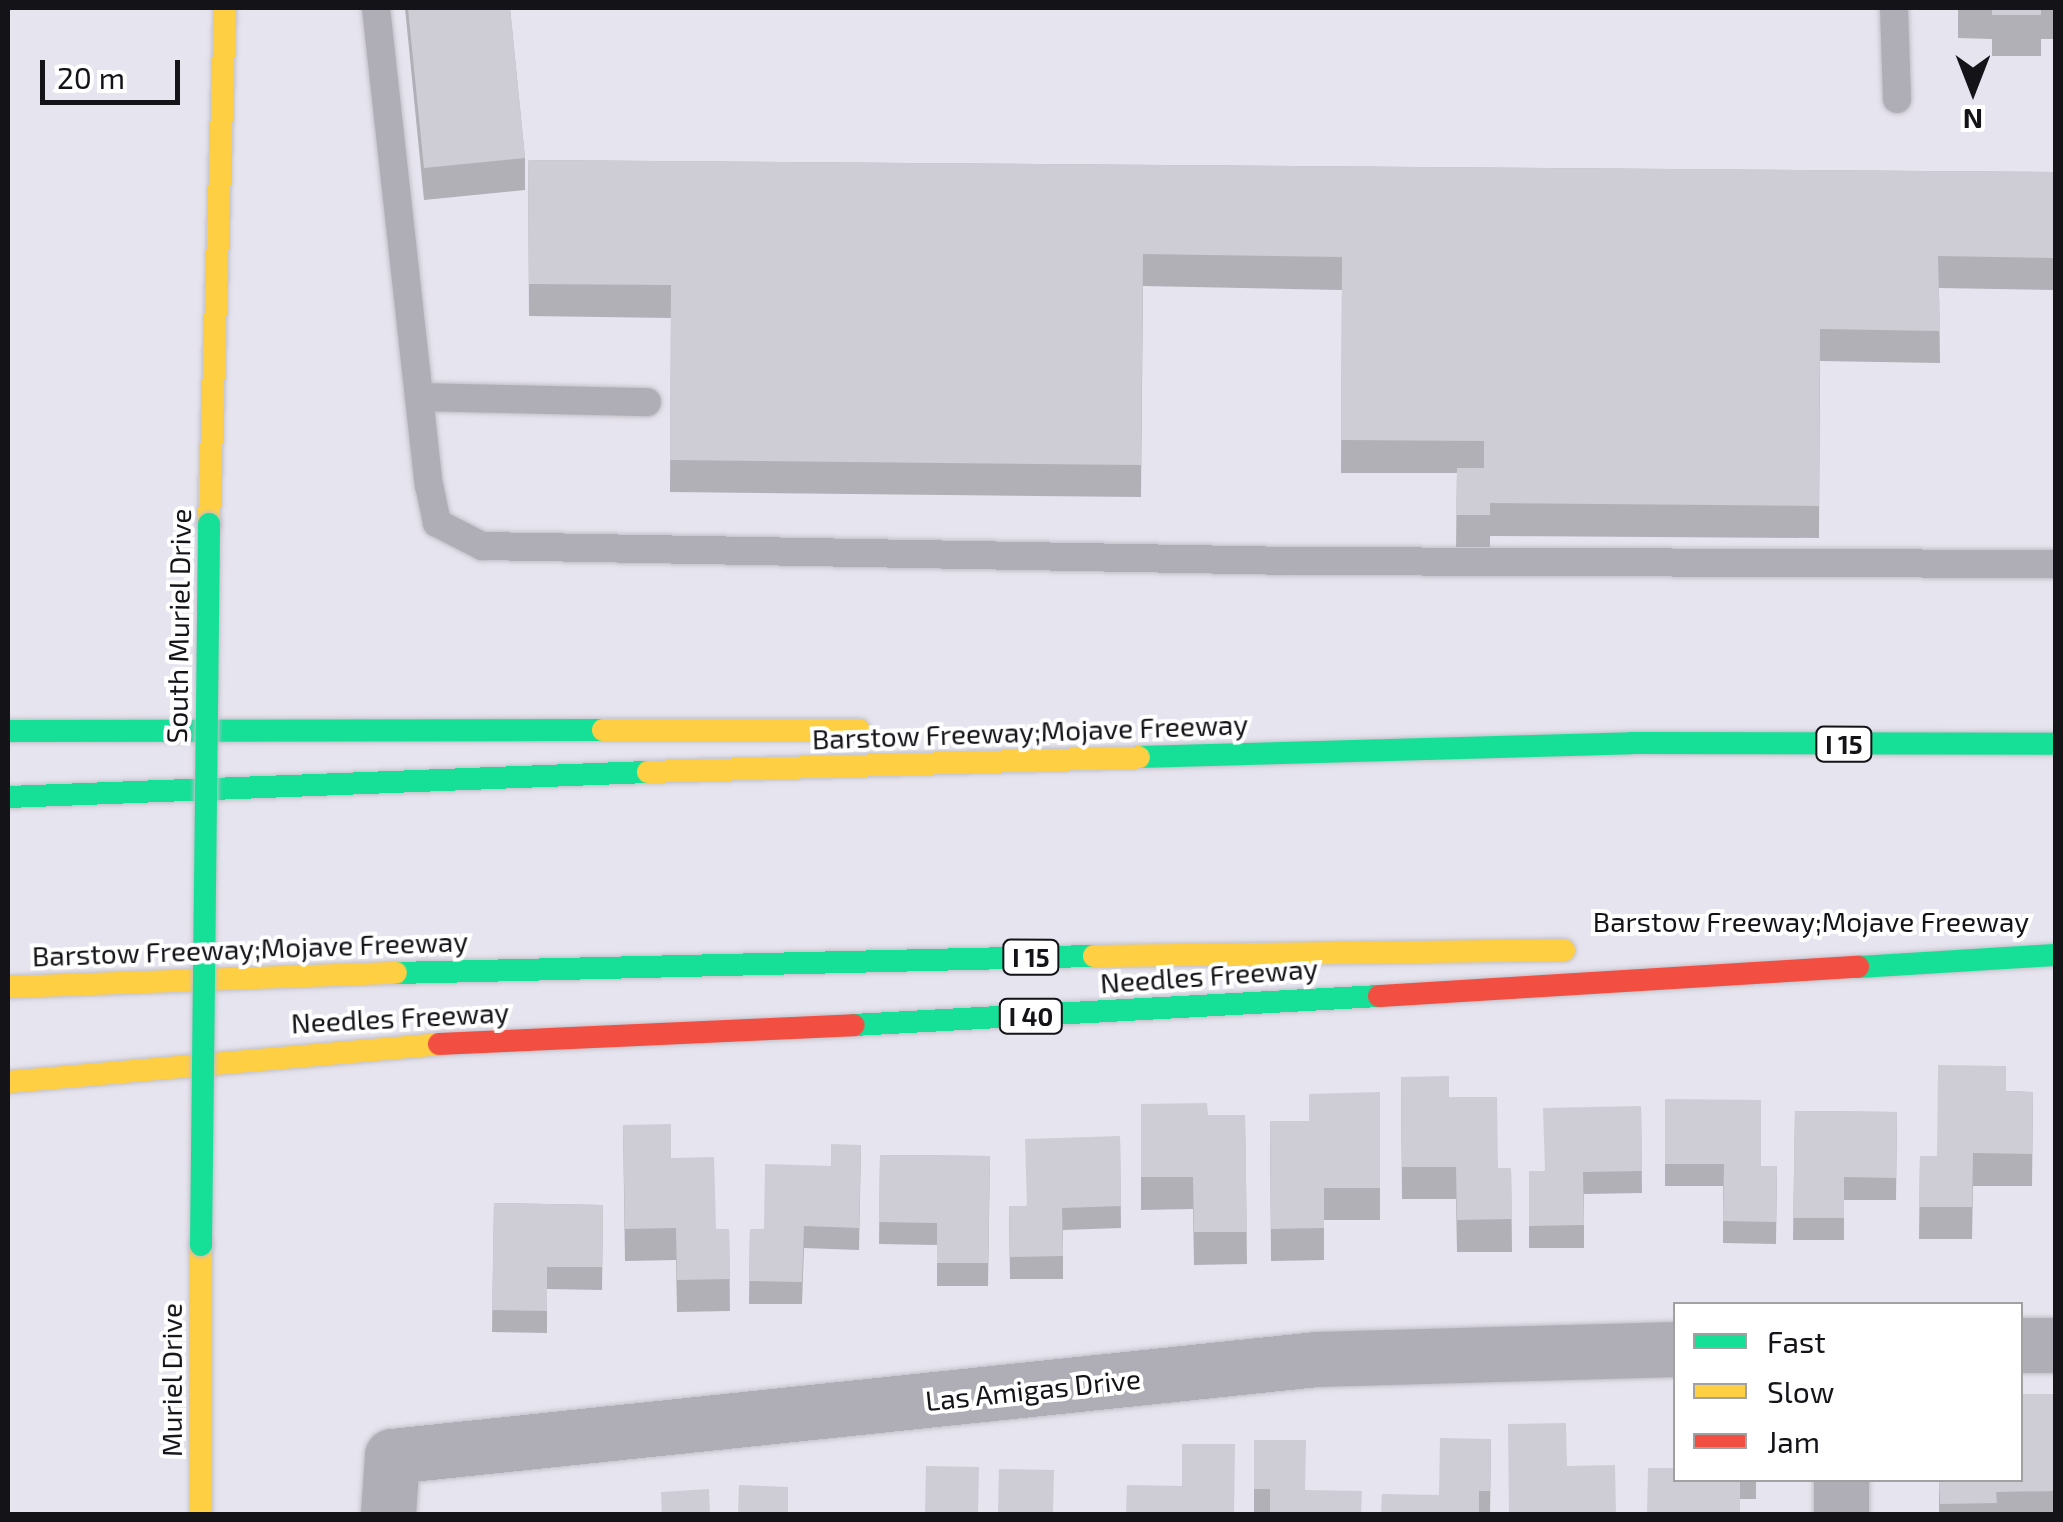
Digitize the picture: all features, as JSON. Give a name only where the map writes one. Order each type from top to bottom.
[{"type":"main road","name":"South Muriel Drive","points":[[201,1244],[209,524],[225,8]]},
{"type":"main road","points":[[8,731],[881,731]]},
{"type":"main road","points":[[1075,733],[1632,744]]},
{"type":"main road","name":"Barstow Freeway;Mojave Freeway","points":[[8,797],[396,779],[1632,744],[2056,744]]},
{"type":"main road","name":"Barstow Freeway;Mojave Freeway","points":[[8,987],[760,961],[1580,950]]},
{"type":"main road","name":"Barstow Freeway;Mojave Freeway","points":[[1718,950],[2056,953]]},
{"type":"main road","name":"Needles Freeway","points":[[8,1082],[412,1045],[1102,1012],[2056,953]]},
{"type":"main road","name":"Muriel Drive","points":[[201,1244],[201,1514]]},
{"type":"street","points":[[2023,1345],[2056,1345]]},
{"type":"street","name":"Las Amigas Drive","points":[[388,1514],[392,1456],[1316,1358],[1673,1349]]},
{"type":"street","points":[[1841,1482],[1841,1514]]},
{"type":"lane","points":[[376,8],[419,397],[437,523],[482,546],[1316,561],[2056,564]]},
{"type":"lane","points":[[1894,8],[1897,99]]},
{"type":"lane","points":[[419,397],[646,402]]},
{"type":"building","points":[[408,8],[510,8],[525,158],[424,168]]},
{"type":"building","points":[[1992,8],[2041,8],[2041,15],[1992,15]]},
{"type":"building","points":[[528,160],[2056,172],[2056,258],[1938,256],[1940,331],[1820,329],[1819,506],[1490,503],[1490,515],[1456,515],[1457,468],[1484,468],[1484,441],[1341,440],[1342,257],[1143,254],[1141,465],[670,460],[671,285],[529,284]]},
{"type":"building","points":[[1938,1065],[2006,1066],[2006,1091],[2033,1092],[2032,1154],[1973,1153],[1972,1207],[1919,1207],[1920,1156],[1937,1156]]},
{"type":"building","points":[[1449,1076],[1449,1097],[1497,1097],[1498,1168],[1511,1168],[1512,1219],[1457,1220],[1456,1167],[1402,1167],[1401,1077]]},
{"type":"building","points":[[1380,1092],[1380,1188],[1324,1188],[1324,1228],[1271,1229],[1270,1121],[1309,1121],[1309,1094]]},
{"type":"building","points":[[1665,1099],[1761,1100],[1761,1166],[1777,1166],[1776,1222],[1723,1221],[1724,1164],[1665,1164]]},
{"type":"building","points":[[1207,1103],[1208,1115],[1245,1115],[1247,1232],[1194,1232],[1193,1177],[1141,1177],[1141,1104]]},
{"type":"building","points":[[1641,1106],[1642,1171],[1583,1172],[1584,1225],[1529,1226],[1529,1171],[1545,1171],[1543,1108]]},
{"type":"building","points":[[1795,1111],[1897,1112],[1896,1178],[1844,1177],[1844,1218],[1793,1218]]},
{"type":"building","points":[[671,1124],[671,1158],[714,1157],[716,1229],[729,1229],[730,1279],[677,1280],[676,1228],[625,1229],[623,1125]]},
{"type":"building","points":[[1120,1136],[1121,1206],[1062,1208],[1063,1256],[1010,1257],[1009,1206],[1027,1206],[1025,1139]]},
{"type":"building","points":[[831,1144],[861,1145],[859,1228],[804,1226],[802,1282],[749,1281],[750,1229],[764,1229],[765,1164],[831,1166]]},
{"type":"building","points":[[880,1155],[990,1156],[988,1263],[937,1263],[937,1223],[879,1222]]},
{"type":"building","points":[[494,1203],[603,1205],[602,1267],[547,1267],[547,1311],[492,1310]]},
{"type":"building","points":[[2023,1394],[2056,1394],[2056,1491],[1996,1492],[1997,1503],[1940,1504],[1939,1482],[2023,1482]]},
{"type":"building","points":[[1566,1423],[1567,1466],[1615,1465],[1616,1514],[1509,1514],[1508,1424]]},
{"type":"building","points":[[1440,1438],[1491,1439],[1490,1491],[1479,1491],[1479,1514],[1381,1514],[1382,1494],[1439,1495]]},
{"type":"building","points":[[1254,1440],[1306,1440],[1305,1490],[1362,1491],[1361,1514],[1270,1514],[1270,1489],[1254,1489]]},
{"type":"building","points":[[1182,1444],[1235,1444],[1234,1514],[1126,1514],[1127,1485],[1182,1486]]},
{"type":"building","points":[[926,1466],[979,1467],[978,1514],[868,1514],[925,1513]]},
{"type":"building","points":[[1648,1468],[1673,1468],[1673,1482],[1740,1482],[1740,1514],[1647,1514]]},
{"type":"building","points":[[999,1469],[1054,1470],[1053,1514],[998,1514]]},
{"type":"building","points":[[739,1485],[788,1487],[788,1514],[738,1514]]},
{"type":"building","points":[[709,1489],[710,1514],[662,1514],[661,1492]]},
{"type":"traffic: fast","points":[[201,1245],[209,524]]},
{"type":"traffic: fast","points":[[8,731],[603,730]]},
{"type":"traffic: fast","points":[[1139,757],[1632,743],[2056,744]]},
{"type":"traffic: fast","points":[[8,797],[648,772]]},
{"type":"traffic: fast","points":[[1858,967],[2056,955]]},
{"type":"traffic: fast","points":[[396,973],[1094,956]]},
{"type":"traffic: fast","points":[[854,1025],[1379,996]]},
{"type":"traffic: slow","points":[[209,524],[225,8]]},
{"type":"traffic: slow","points":[[603,730],[859,730]]},
{"type":"traffic: slow","points":[[648,772],[1139,757]]},
{"type":"traffic: slow","points":[[1094,956],[1564,950]]},
{"type":"traffic: slow","points":[[8,987],[396,973]]},
{"type":"traffic: slow","points":[[8,1082],[439,1044]]},
{"type":"traffic: slow","points":[[201,1245],[201,1514]]},
{"type":"traffic: jam","points":[[1379,996],[1858,967]]},
{"type":"traffic: jam","points":[[439,1044],[854,1025]]}]
